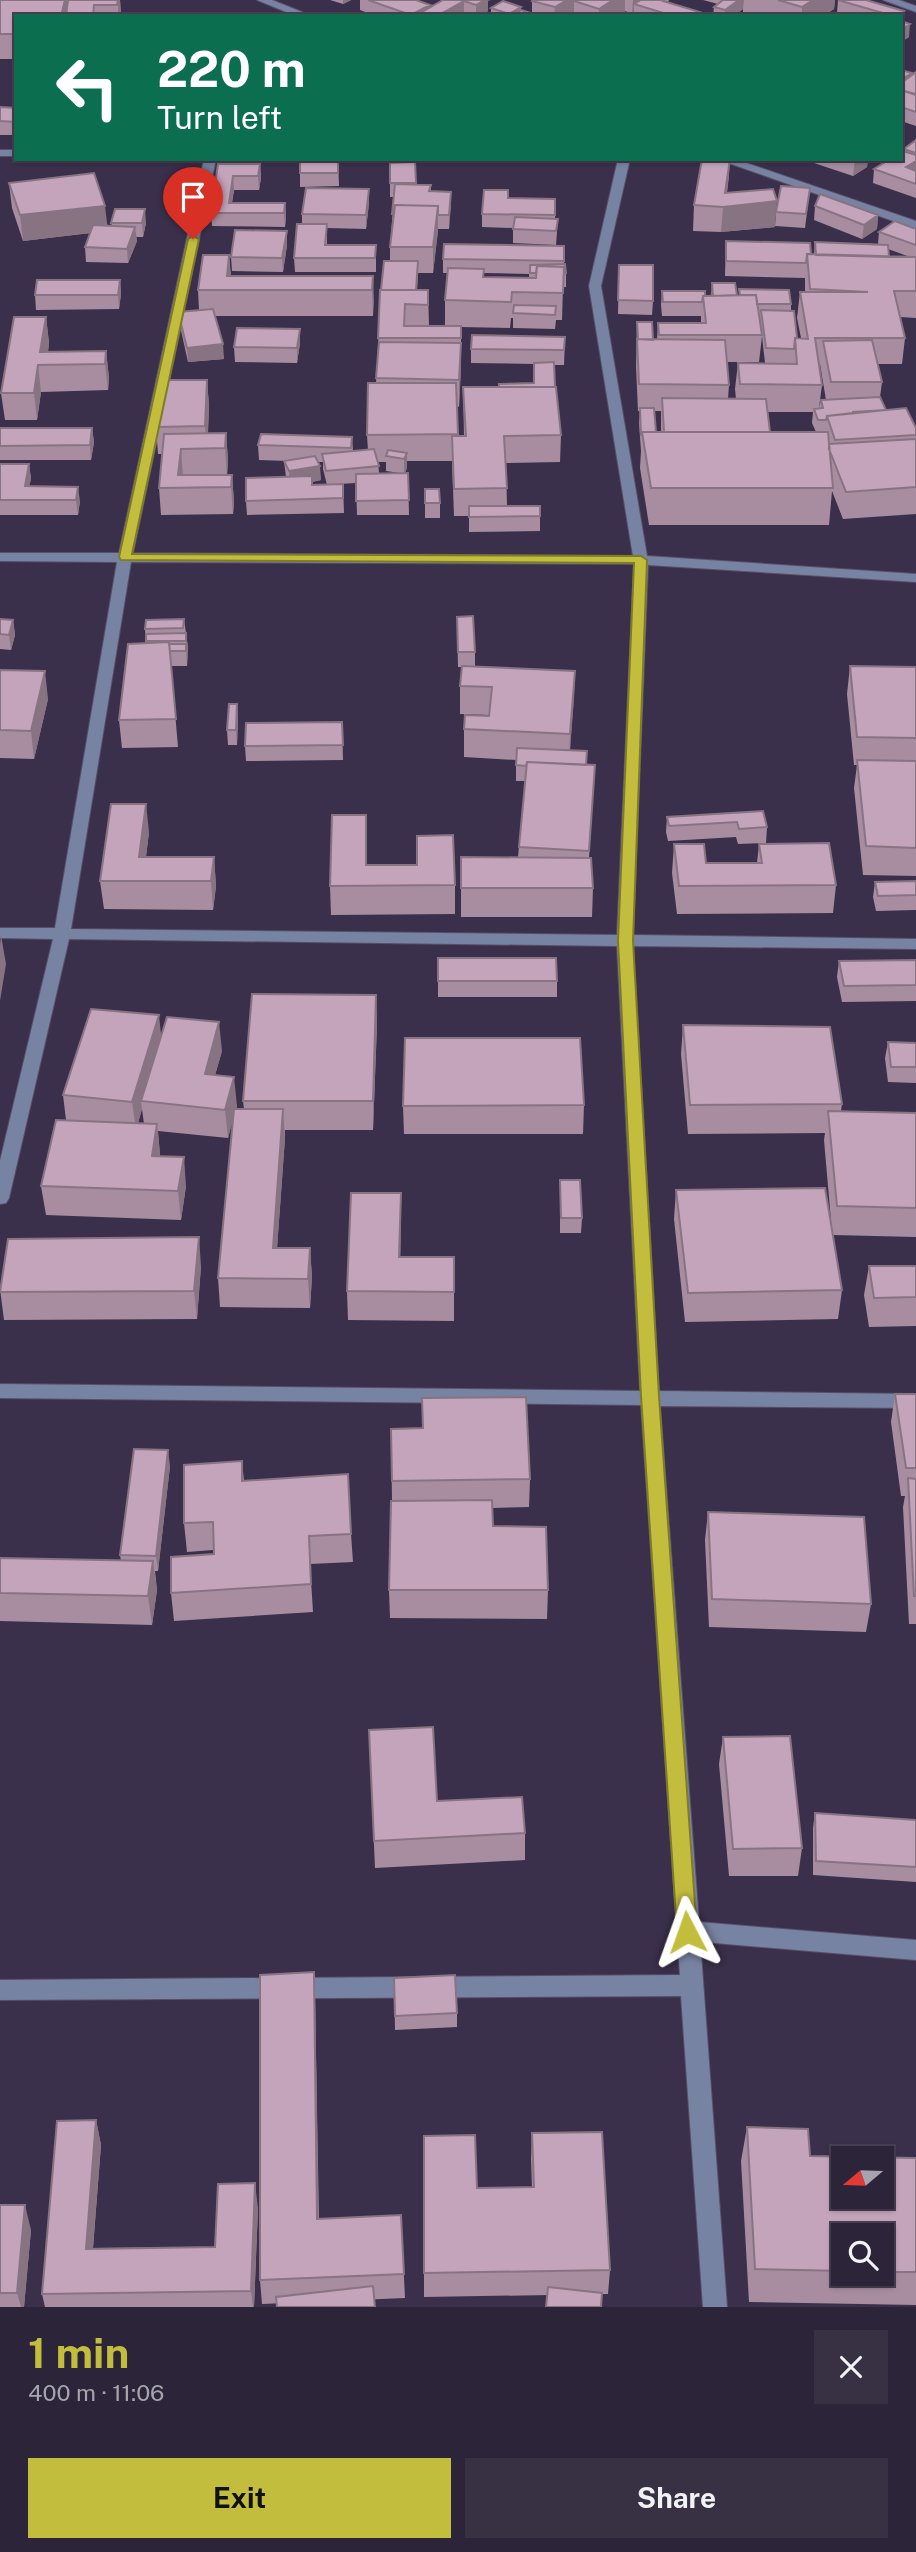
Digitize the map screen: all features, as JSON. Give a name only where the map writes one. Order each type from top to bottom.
[{"type":"street","points":[[262,0],[301,14]]},
{"type":"street","points":[[888,0],[916,9]]},
{"type":"street","points":[[0,1198],[62,935],[125,557],[211,161]]},
{"type":"street","points":[[624,161],[595,286],[641,560],[625,941],[650,1396],[715,2307]]},
{"type":"street","points":[[729,161],[916,225]]},
{"type":"street","points":[[0,557],[641,560],[916,578]]},
{"type":"street","points":[[0,933],[916,944]]},
{"type":"street","points":[[0,1391],[916,1401]]},
{"type":"street","points":[[690,1986],[692,1931],[916,1950]]},
{"type":"street","points":[[0,1990],[690,1986]]},
{"type":"building","points":[[0,0],[65,0],[62,14],[14,14],[14,34],[0,34]]},
{"type":"building","points":[[68,0],[118,0],[117,5],[94,5],[93,14],[66,14]]},
{"type":"building","points":[[368,0],[416,0],[430,5],[408,14]]},
{"type":"building","points":[[443,0],[485,0],[476,5],[464,1],[441,14],[418,14]]},
{"type":"building","points":[[533,0],[567,0],[555,7]]},
{"type":"building","points":[[613,0],[599,9],[574,1]]},
{"type":"building","points":[[641,0],[664,0],[700,12],[666,14],[634,4]]},
{"type":"building","points":[[723,0],[739,0],[725,10],[714,7]]},
{"type":"building","points":[[778,0],[813,0],[802,7]]},
{"type":"building","points":[[838,0],[866,0],[904,11],[900,14],[886,14]]},
{"type":"building","points":[[503,1],[521,7],[509,14],[491,8]]},
{"type":"building","points":[[521,10],[534,14],[516,14]]},
{"type":"building","points":[[903,71],[912,73],[903,79]]},
{"type":"building","points":[[916,72],[916,94],[904,91],[916,95],[916,112],[903,108],[903,82]]},
{"type":"building","points":[[0,107],[14,108],[14,122],[0,121]]},
{"type":"building","points":[[916,140],[916,153],[904,149]]},
{"type":"building","points":[[903,151],[916,155],[916,161],[906,167],[916,171],[916,184],[874,169],[887,161],[903,161]]},
{"type":"building","points":[[300,161],[338,161],[338,173],[300,173]]},
{"type":"building","points":[[702,161],[730,161],[725,193],[773,189],[777,201],[723,207],[694,205]]},
{"type":"building","points":[[415,162],[416,183],[390,183],[390,163]]},
{"type":"building","points":[[218,164],[260,164],[258,176],[233,176],[229,203],[285,203],[284,213],[211,213]]},
{"type":"building","points":[[94,173],[105,206],[20,215],[9,183]]},
{"type":"building","points":[[395,184],[431,185],[429,191],[451,192],[449,215],[438,215],[438,206],[395,205],[392,214]]},
{"type":"building","points":[[781,186],[810,188],[806,214],[776,212]]},
{"type":"building","points":[[306,188],[369,189],[366,215],[302,214]]},
{"type":"building","points":[[484,190],[508,190],[508,198],[555,199],[555,215],[482,214]]},
{"type":"building","points":[[820,194],[878,215],[864,225],[815,206]]},
{"type":"building","points":[[395,205],[438,206],[433,247],[390,247]]},
{"type":"building","points":[[115,209],[145,209],[142,223],[111,223]]},
{"type":"building","points":[[515,217],[558,219],[556,231],[513,229]]},
{"type":"building","points":[[895,221],[916,229],[916,245],[879,232]]},
{"type":"building","points":[[297,224],[327,224],[325,245],[376,245],[375,258],[294,258]]},
{"type":"building","points":[[93,225],[135,227],[127,249],[85,247]]},
{"type":"building","points":[[235,230],[287,231],[282,258],[231,257]]},
{"type":"building","points":[[726,241],[810,243],[811,254],[807,254],[806,263],[726,261]]},
{"type":"building","points":[[815,242],[888,245],[889,257],[816,255]]},
{"type":"building","points":[[444,244],[564,246],[564,261],[443,259]]},
{"type":"building","points":[[807,254],[916,257],[916,291],[894,291],[905,338],[815,338],[822,385],[740,384],[738,363],[797,364],[795,338],[808,339],[800,292],[868,292],[810,289]]},
{"type":"building","points":[[203,255],[229,255],[227,276],[373,276],[372,290],[198,290]]},
{"type":"building","points":[[384,261],[418,261],[416,290],[381,290]]},
{"type":"building","points":[[565,264],[566,273],[564,267],[537,266],[536,273],[530,273],[530,265]]},
{"type":"building","points":[[619,265],[653,265],[653,301],[618,300]]},
{"type":"building","points":[[537,266],[564,267],[563,293],[512,292],[511,302],[445,300],[448,268],[484,269],[483,277],[536,278]]},
{"type":"building","points":[[37,280],[120,280],[118,295],[35,295]]},
{"type":"building","points":[[712,283],[735,283],[737,295],[713,296]]},
{"type":"building","points":[[739,289],[789,290],[791,304],[757,304],[756,295],[740,295]]},
{"type":"building","points":[[380,290],[428,290],[428,305],[405,304],[404,326],[461,326],[461,338],[378,338]]},
{"type":"building","points":[[662,291],[705,291],[705,296],[702,302],[663,302]]},
{"type":"building","points":[[756,295],[762,335],[659,335],[658,323],[706,323],[703,296]]},
{"type":"building","points":[[514,305],[556,306],[555,315],[513,313]]},
{"type":"building","points":[[213,309],[223,344],[187,348],[178,312]]},
{"type":"building","points":[[761,310],[794,311],[797,338],[794,349],[766,348]]},
{"type":"building","points":[[14,317],[46,317],[40,352],[106,351],[105,364],[38,365],[34,393],[1,393]]},
{"type":"building","points":[[637,322],[652,322],[653,340],[638,339]]},
{"type":"building","points":[[237,328],[300,329],[297,348],[234,347]]},
{"type":"building","points":[[472,335],[565,337],[564,350],[471,349]]},
{"type":"building","points":[[637,339],[725,340],[729,385],[639,384]]},
{"type":"building","points":[[872,340],[882,382],[831,382],[823,341]]},
{"type":"building","points":[[379,342],[461,343],[459,380],[376,378]]},
{"type":"building","points":[[554,362],[555,387],[499,387],[499,384],[534,383],[534,363]]},
{"type":"building","points":[[159,380],[207,380],[205,426],[156,427]]},
{"type":"building","points":[[368,383],[456,383],[458,434],[367,435]]},
{"type":"building","points":[[463,387],[556,387],[561,435],[504,436],[507,488],[454,489],[452,436],[466,436]]},
{"type":"building","points":[[880,397],[886,410],[853,412],[818,420],[814,409],[823,408],[821,400]]},
{"type":"building","points":[[662,398],[766,399],[770,432],[664,432]]},
{"type":"building","points":[[640,408],[654,408],[656,432],[642,432],[641,436]]},
{"type":"building","points":[[906,408],[916,428],[916,435],[835,440],[827,416]]},
{"type":"building","points":[[0,428],[92,428],[90,445],[0,446]]},
{"type":"building","points":[[642,432],[828,432],[833,488],[651,488]]},
{"type":"building","points":[[226,433],[225,448],[181,449],[178,475],[232,475],[231,487],[159,488],[164,434]]},
{"type":"building","points":[[261,434],[352,437],[351,448],[258,445]]},
{"type":"building","points":[[916,439],[916,487],[846,492],[829,444]]},
{"type":"building","points":[[374,449],[379,466],[326,471],[322,454]]},
{"type":"building","points":[[388,450],[407,453],[404,459],[386,456]]},
{"type":"building","points":[[315,456],[320,466],[289,471],[284,461]]},
{"type":"building","points":[[0,464],[29,464],[25,486],[78,487],[76,500],[0,500]]},
{"type":"building","points":[[408,473],[409,500],[356,501],[356,474]]},
{"type":"building","points":[[312,476],[312,485],[343,484],[343,498],[246,501],[246,478]]},
{"type":"building","points":[[425,489],[439,489],[440,503],[425,503]]},
{"type":"building","points":[[469,506],[540,506],[540,516],[469,517]]},
{"type":"building","points":[[473,616],[475,652],[458,652],[457,617]]},
{"type":"building","points":[[0,619],[13,620],[9,635],[0,634]]},
{"type":"building","points":[[184,619],[183,628],[145,629],[146,620]]},
{"type":"building","points":[[186,633],[186,641],[146,641],[146,634]]},
{"type":"building","points":[[169,642],[176,719],[119,720],[128,644]]},
{"type":"building","points":[[169,644],[186,644],[186,651],[170,651]]},
{"type":"building","points":[[462,666],[575,671],[570,734],[464,729],[465,715],[489,716],[492,687],[460,686]]},
{"type":"building","points":[[850,666],[916,667],[916,738],[857,737]]},
{"type":"building","points":[[0,670],[45,671],[31,731],[0,730]]},
{"type":"building","points":[[229,704],[237,704],[236,730],[227,730]]},
{"type":"building","points":[[342,722],[343,745],[245,746],[246,723]]},
{"type":"building","points":[[517,748],[587,751],[586,765],[527,762],[526,766],[516,765]]},
{"type":"building","points":[[857,760],[916,761],[916,848],[866,846]]},
{"type":"building","points":[[527,762],[595,765],[589,851],[519,847]]},
{"type":"building","points":[[111,804],[146,804],[139,857],[214,857],[211,881],[100,881]]},
{"type":"building","points":[[763,811],[767,827],[739,829],[737,822],[669,826],[667,817]]},
{"type":"building","points":[[332,815],[366,815],[366,865],[417,865],[417,836],[453,835],[455,885],[330,886]]},
{"type":"building","points":[[829,843],[836,885],[679,886],[674,844],[704,844],[706,863],[762,863],[759,844]]},
{"type":"building","points":[[461,857],[591,858],[593,888],[461,888]]},
{"type":"building","points":[[916,881],[916,895],[878,896],[875,882]]},
{"type":"building","points":[[438,958],[556,958],[557,981],[438,981]]},
{"type":"building","points":[[916,960],[916,985],[844,986],[839,961]]},
{"type":"building","points":[[252,994],[376,995],[373,1101],[243,1101]]},
{"type":"building","points":[[91,1009],[159,1015],[132,1102],[63,1095]]},
{"type":"building","points":[[167,1017],[219,1022],[205,1074],[234,1077],[225,1110],[141,1101]]},
{"type":"building","points":[[683,1025],[830,1027],[842,1104],[690,1105]]},
{"type":"building","points":[[405,1038],[580,1038],[584,1105],[403,1106]]},
{"type":"building","points":[[888,1042],[916,1043],[916,1067],[891,1067]]},
{"type":"building","points":[[234,1109],[283,1109],[273,1248],[310,1248],[308,1279],[218,1278]]},
{"type":"building","points":[[828,1111],[916,1113],[916,1208],[837,1206]]},
{"type":"building","points":[[56,1120],[157,1124],[152,1156],[184,1157],[178,1191],[41,1186]]},
{"type":"building","points":[[560,1180],[580,1180],[582,1218],[561,1218]]},
{"type":"building","points":[[825,1188],[842,1290],[688,1293],[676,1190]]},
{"type":"building","points":[[351,1193],[401,1193],[399,1257],[454,1257],[454,1292],[347,1291]]},
{"type":"building","points":[[199,1237],[194,1291],[0,1292],[8,1239]]},
{"type":"building","points":[[869,1266],[916,1266],[916,1297],[874,1298]]},
{"type":"building","points":[[895,1394],[916,1394],[916,1468],[906,1468]]},
{"type":"building","points":[[526,1397],[530,1479],[392,1481],[391,1429],[423,1428],[422,1398]]},
{"type":"building","points":[[134,1449],[168,1450],[156,1556],[120,1555]]},
{"type":"building","points":[[242,1461],[242,1481],[348,1474],[351,1534],[309,1536],[311,1584],[171,1593],[171,1557],[214,1554],[213,1522],[184,1523],[184,1465]]},
{"type":"building","points":[[908,1478],[916,1479],[916,1596],[914,1596]]},
{"type":"building","points":[[492,1500],[493,1526],[546,1527],[548,1590],[389,1590],[391,1501]]},
{"type":"building","points":[[708,1512],[864,1517],[871,1604],[712,1599]]},
{"type":"building","points":[[0,1558],[153,1561],[148,1596],[0,1593]]},
{"type":"building","points":[[433,1727],[437,1801],[522,1797],[525,1833],[374,1841],[369,1730]]},
{"type":"building","points":[[790,1736],[802,1848],[733,1849],[723,1737]]},
{"type":"building","points":[[815,1813],[916,1820],[916,1867],[816,1861]]},
{"type":"building","points":[[314,1972],[317,2219],[401,2215],[404,2274],[260,2280],[260,1975]]},
{"type":"building","points":[[455,1975],[457,2013],[395,2016],[394,1978]]},
{"type":"building","points":[[96,2120],[86,2249],[215,2247],[218,2184],[255,2183],[251,2291],[42,2294],[57,2121]]},
{"type":"building","points":[[747,2127],[808,2129],[810,2156],[831,2156],[831,2209],[894,2209],[894,2158],[916,2158],[916,2272],[894,2272],[894,2223],[831,2223],[831,2271],[755,2269]]},
{"type":"building","points":[[602,2132],[610,2270],[424,2273],[424,2136],[475,2135],[477,2188],[534,2187],[532,2133]]},
{"type":"building","points":[[0,2205],[25,2205],[17,2293],[0,2293]]},
{"type":"building","points":[[373,2286],[375,2307],[277,2307],[276,2297]]},
{"type":"building","points":[[548,2287],[602,2293],[601,2307],[546,2307]]},
{"type":"route","points":[[193,239],[125,557],[641,560],[625,941],[650,1396],[687,1932]]}]
